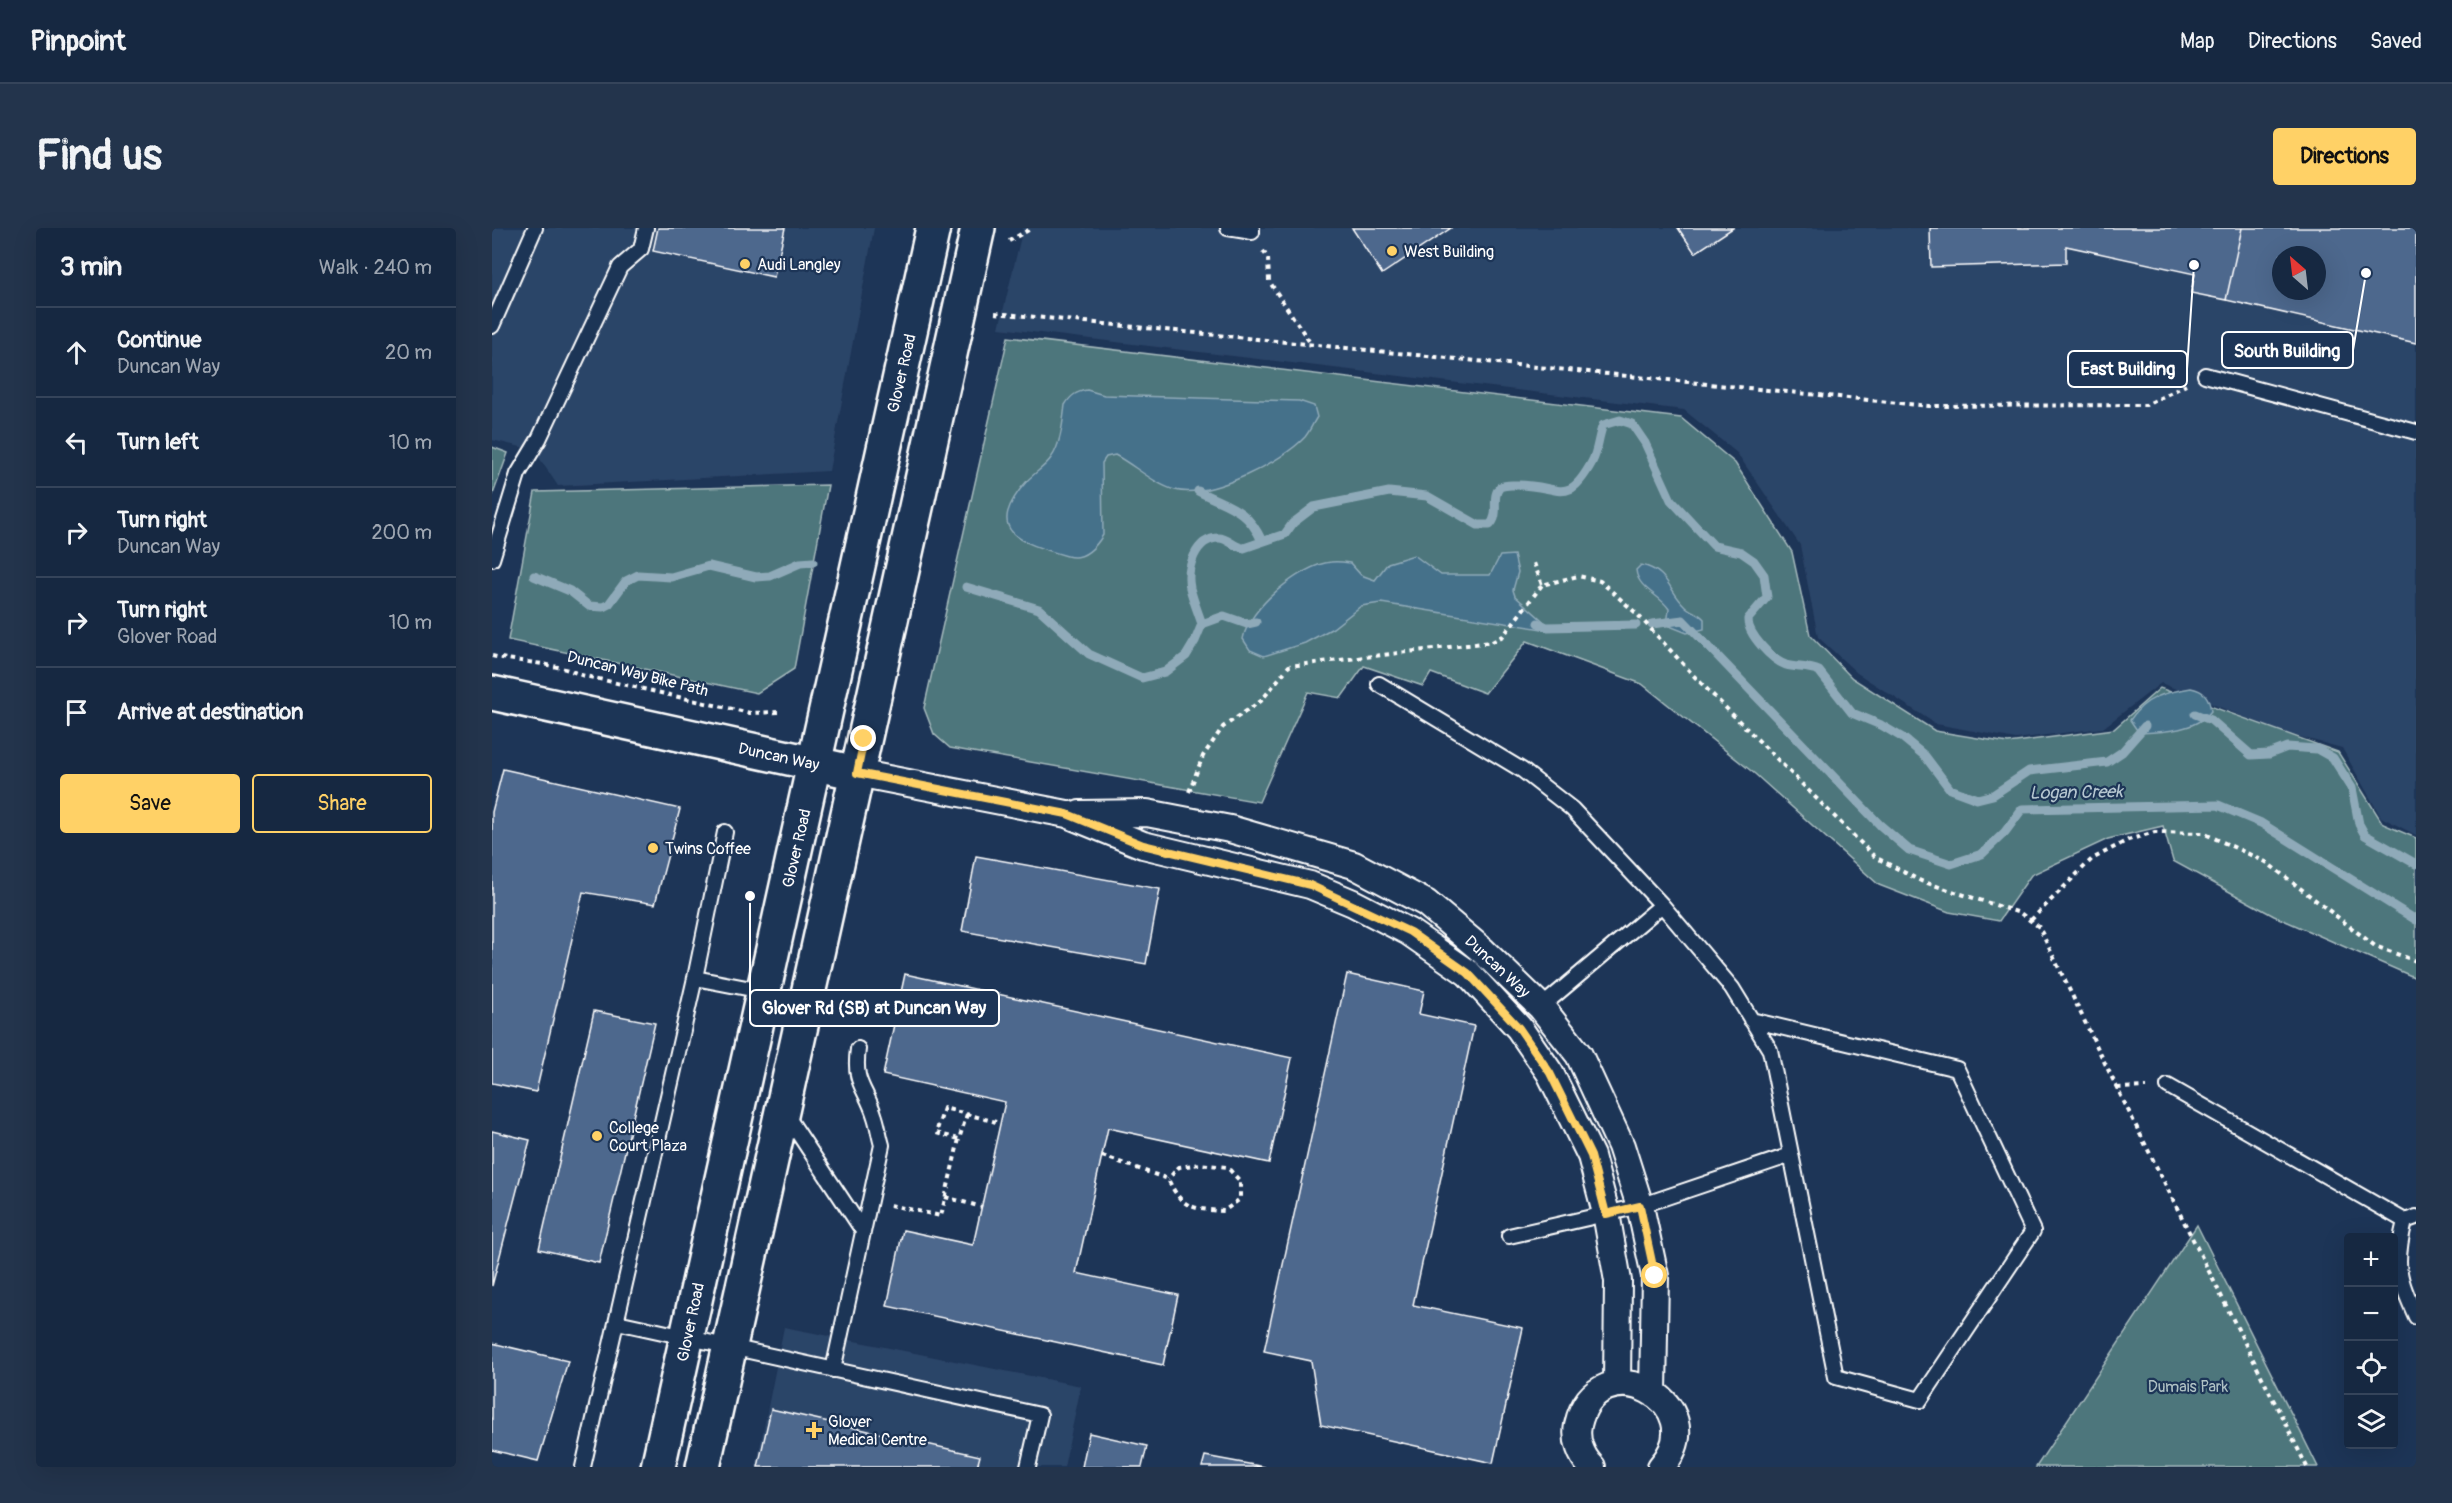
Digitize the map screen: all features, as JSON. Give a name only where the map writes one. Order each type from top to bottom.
[{"type":"main road","name":"Glover Road","points":[[658,1467],[933,228]]},
{"type":"main road","points":[[703,1467],[978,228]]},
{"type":"main road","name":"Duncan Way","points":[[492,693],[857,773]]},
{"type":"street","name":"Duncan Way","points":[[857,773],[1067,814],[1143,845],[1310,885],[1410,932],[1468,973],[1519,1028],[1550,1073],[1591,1156],[1606,1214],[1618,1281],[1617,1384]]},
{"type":"street","name":"Duncan Way","points":[[1067,814],[1147,813],[1230,829],[1354,865],[1426,903],[1484,951],[1541,1007],[1579,1055],[1621,1146],[1640,1206],[1655,1276],[1653,1392]]},
{"type":"street","points":[[1592,1467],[1579,1446],[1577,1430],[1581,1414],[1589,1400],[1602,1390],[1617,1384],[1634,1384],[1662,1398],[1671,1412],[1676,1427],[1675,1443],[1669,1458],[1661,1467]]},
{"type":"lane","points":[[492,326],[535,228]]},
{"type":"lane","points":[[492,559],[518,474],[539,439],[620,267],[641,249],[646,228]]},
{"type":"lane","points":[[1228,228],[1252,230]]},
{"type":"lane","points":[[2205,375],[2416,432]]},
{"type":"lane","points":[[1379,684],[1522,770],[1572,809],[1662,905],[1732,988],[1751,1020],[1770,1050],[1836,1377],[1920,1400],[2033,1231],[1957,1069],[1751,1020]]},
{"type":"lane","points":[[583,1467],[695,978],[725,832]]},
{"type":"lane","points":[[1541,1007],[1662,905]]},
{"type":"lane","points":[[695,978],[762,991]]},
{"type":"lane","points":[[833,1370],[882,1145],[875,1114],[861,1089],[855,1069],[858,1049]]},
{"type":"lane","points":[[2168,1086],[2411,1219],[2397,1252],[2400,1282],[2416,1317]]},
{"type":"lane","points":[[783,1110],[863,1231]]},
{"type":"lane","points":[[1509,1236],[1640,1206],[1791,1155]]},
{"type":"lane","points":[[617,1322],[1040,1415],[1028,1467]]},
{"type":"path","points":[[1009,241],[1032,228]]},
{"type":"path","points":[[1252,230],[1268,258],[1269,281],[1311,344]]},
{"type":"path","points":[[995,313],[1929,406],[2146,405],[2205,375]]},
{"type":"path","points":[[1534,563],[1542,585]]},
{"type":"path","points":[[1187,798],[1203,756],[1223,727],[1261,701],[1288,666],[1492,642],[1507,631],[1542,585],[1578,576],[1600,581],[1638,614],[1695,676],[1875,857],[1920,881],[2020,913],[2039,927],[2116,1089],[2307,1467]]},
{"type":"path","name":"Duncan Way Bike Path","points":[[492,656],[531,664],[555,664],[581,675],[750,713],[779,712]]},
{"type":"path","points":[[2031,920],[2092,859],[2128,840],[2155,832],[2203,833],[2266,862],[2375,946],[2416,962]]},
{"type":"path","points":[[2116,1089],[2168,1086]]},
{"type":"path","points":[[959,1139],[936,1132],[944,1108],[996,1122]]},
{"type":"path","points":[[870,1200],[941,1216],[967,1114]]},
{"type":"path","points":[[1102,1156],[1168,1179],[1177,1198],[1199,1210],[1224,1211],[1240,1199],[1240,1181],[1227,1167],[1200,1164],[1179,1167],[1168,1179]]},
{"type":"path","points":[[945,1197],[982,1207]]},
{"type":"shaded area","points":[[492,228],[874,228],[829,471],[558,486],[534,450],[492,440]]},
{"type":"shaded area","points":[[1023,228],[2416,228],[2416,835],[2381,817],[2342,748],[2278,731],[2161,683],[2103,728],[2016,739],[1936,724],[1857,673],[1818,637],[1800,545],[1737,453],[1684,410],[999,328]]},
{"type":"shaded area","points":[[1087,390],[1104,395],[1299,401],[1314,406],[1317,417],[1305,437],[1280,457],[1244,476],[1206,489],[1175,490],[1159,483],[1115,455],[1106,457],[1102,463],[1103,535],[1088,552],[1073,557],[1049,551],[1021,539],[1012,532],[1007,523],[1008,512],[1014,498],[1054,453],[1065,405],[1074,394]]},
{"type":"shaded area","points":[[1414,555],[1441,575],[1490,575],[1500,556],[1514,555],[1518,572],[1513,590],[1515,596],[1550,627],[1548,630],[1381,603],[1361,606],[1333,628],[1305,643],[1264,656],[1250,650],[1243,639],[1254,615],[1265,602],[1277,590],[1305,571],[1331,562],[1345,562],[1350,563],[1361,575],[1375,580],[1388,563]]},
{"type":"shaded area","points":[[1641,565],[1663,576],[1679,600],[1704,619],[1704,629],[1687,633],[1667,625],[1669,609],[1641,582],[1636,570]]},
{"type":"shaded area","points":[[2191,688],[2206,695],[2211,711],[2197,723],[2178,729],[2139,733],[2130,720],[2149,701],[2173,691]]},
{"type":"shaded area","points":[[784,1327],[1081,1386],[1064,1467],[756,1467]]},
{"type":"green space","points":[[1008,337],[1681,418],[1735,463],[1792,552],[1810,635],[1852,678],[1935,731],[2008,743],[2114,729],[2160,688],[2338,752],[2383,824],[2416,838],[2416,978],[2274,916],[2173,861],[2163,826],[2108,839],[2031,875],[1999,921],[1949,912],[1879,885],[1755,774],[1642,684],[1527,641],[1485,693],[1431,673],[1423,686],[1364,666],[1341,698],[1308,692],[1259,802],[950,748],[934,734],[924,708]]},
{"type":"green space","points":[[492,447],[508,453],[492,497]]},
{"type":"green space","points":[[828,485],[794,669],[757,693],[508,640],[535,492]]},
{"type":"green space","name":"Dumais Park","points":[[2197,1225],[2318,1467],[2036,1467]]},
{"type":"building","name":"Audi Langley","points":[[658,228],[785,228],[774,277],[653,251]]},
{"type":"building","name":"West Building","points":[[1352,228],[1451,228],[1382,274]]},
{"type":"building","points":[[1678,228],[1733,228],[1695,253]]},
{"type":"building","points":[[1930,228],[2242,228],[2226,300],[2191,293],[2195,274],[2066,246],[2066,263],[1931,267]]},
{"type":"building","points":[[2242,228],[2416,228],[2416,343],[2226,300]]},
{"type":"building","points":[[503,769],[680,809],[655,904],[583,892],[536,1092],[492,1083],[492,812]]},
{"type":"building","points":[[976,856],[1160,889],[1146,964],[962,931]]},
{"type":"building","points":[[905,974],[1292,1058],[1269,1163],[1108,1128],[1076,1273],[1178,1295],[1163,1365],[887,1306],[903,1230],[973,1245],[1005,1102],[883,1075]]},
{"type":"building","points":[[1347,974],[1424,991],[1419,1014],[1474,1026],[1413,1305],[1523,1328],[1493,1463],[1321,1425],[1311,1361],[1264,1351]]},
{"type":"building","name":"College Court Plaza","points":[[594,1011],[655,1023],[599,1263],[539,1249]]},
{"type":"building","points":[[492,1131],[530,1140],[492,1286]]},
{"type":"building","points":[[492,1343],[568,1361],[538,1461],[492,1450]]},
{"type":"building","points":[[771,1409],[980,1456],[977,1467],[758,1467]]},
{"type":"building","points":[[1089,1433],[1147,1446],[1142,1467],[1082,1467]]},
{"type":"building","points":[[1205,1456],[1265,1467],[1202,1467]]},
{"type":"waterway","points":[[1202,624],[1190,588],[1189,572],[1198,549],[1211,539],[1222,538],[1244,548],[1285,534],[1293,523],[1314,507],[1389,492],[1427,496],[1478,525],[1490,525],[1495,516],[1496,496],[1500,487],[1518,485],[1561,491],[1569,489],[1576,485],[1592,462],[1603,425],[1620,420],[1632,424],[1645,443],[1671,500],[1714,546],[1741,552],[1754,561],[1764,575],[1767,597],[1748,619],[1752,632],[1761,646],[1786,665],[1819,671],[1852,713],[1881,725],[1903,738],[1925,756],[1950,789],[1977,799],[1993,795],[2029,771],[2107,762],[2122,752],[2145,726]]},
{"type":"waterway","points":[[1198,491],[1243,514],[1262,541]]},
{"type":"waterway","name":"Logan Creek","points":[[534,576],[570,591],[589,606],[603,607],[609,604],[626,581],[638,575],[671,577],[709,566],[756,577],[770,576],[800,563],[813,562]]},
{"type":"waterway","name":"Logan Creek","points":[[966,587],[1039,609],[1089,654],[1142,678],[1165,672],[1186,656],[1202,624]]},
{"type":"waterway","points":[[1202,624],[1224,616],[1247,624],[1256,622]]},
{"type":"waterway","name":"Logan Creek","points":[[1652,624],[1683,620],[1880,825],[1909,850],[1951,864],[1982,854],[2005,832],[2022,809],[2218,805],[2261,823],[2416,920]]},
{"type":"waterway","points":[[1538,623],[1547,627],[1636,625]]},
{"type":"waterway","points":[[2195,714],[2211,720],[2251,755],[2269,754],[2287,747],[2317,749],[2333,758],[2352,788],[2359,824],[2365,835],[2416,864]]},
{"type":"place","name":"West Building","points":[[1392,251]]},
{"type":"place","name":"Audi Langley","points":[[745,264]]},
{"type":"place","name":"East Building","points":[[2194,265]]},
{"type":"place","name":"South Building","points":[[2366,273]]},
{"type":"place","name":"Twins Coffee","points":[[653,848]]},
{"type":"place","name":"Glover Rd (SB) at Duncan Way","points":[[750,896]]},
{"type":"place","name":"College Court Plaza","points":[[597,1136]]},
{"type":"place","name":"Glover Medical Centre","points":[[814,1430]]},
{"type":"route","points":[[864,739],[857,773],[1067,814],[1143,845],[1310,885],[1353,903],[1410,932],[1468,973],[1519,1028],[1550,1073],[1591,1156],[1606,1214],[1640,1206],[1655,1276]]}]
